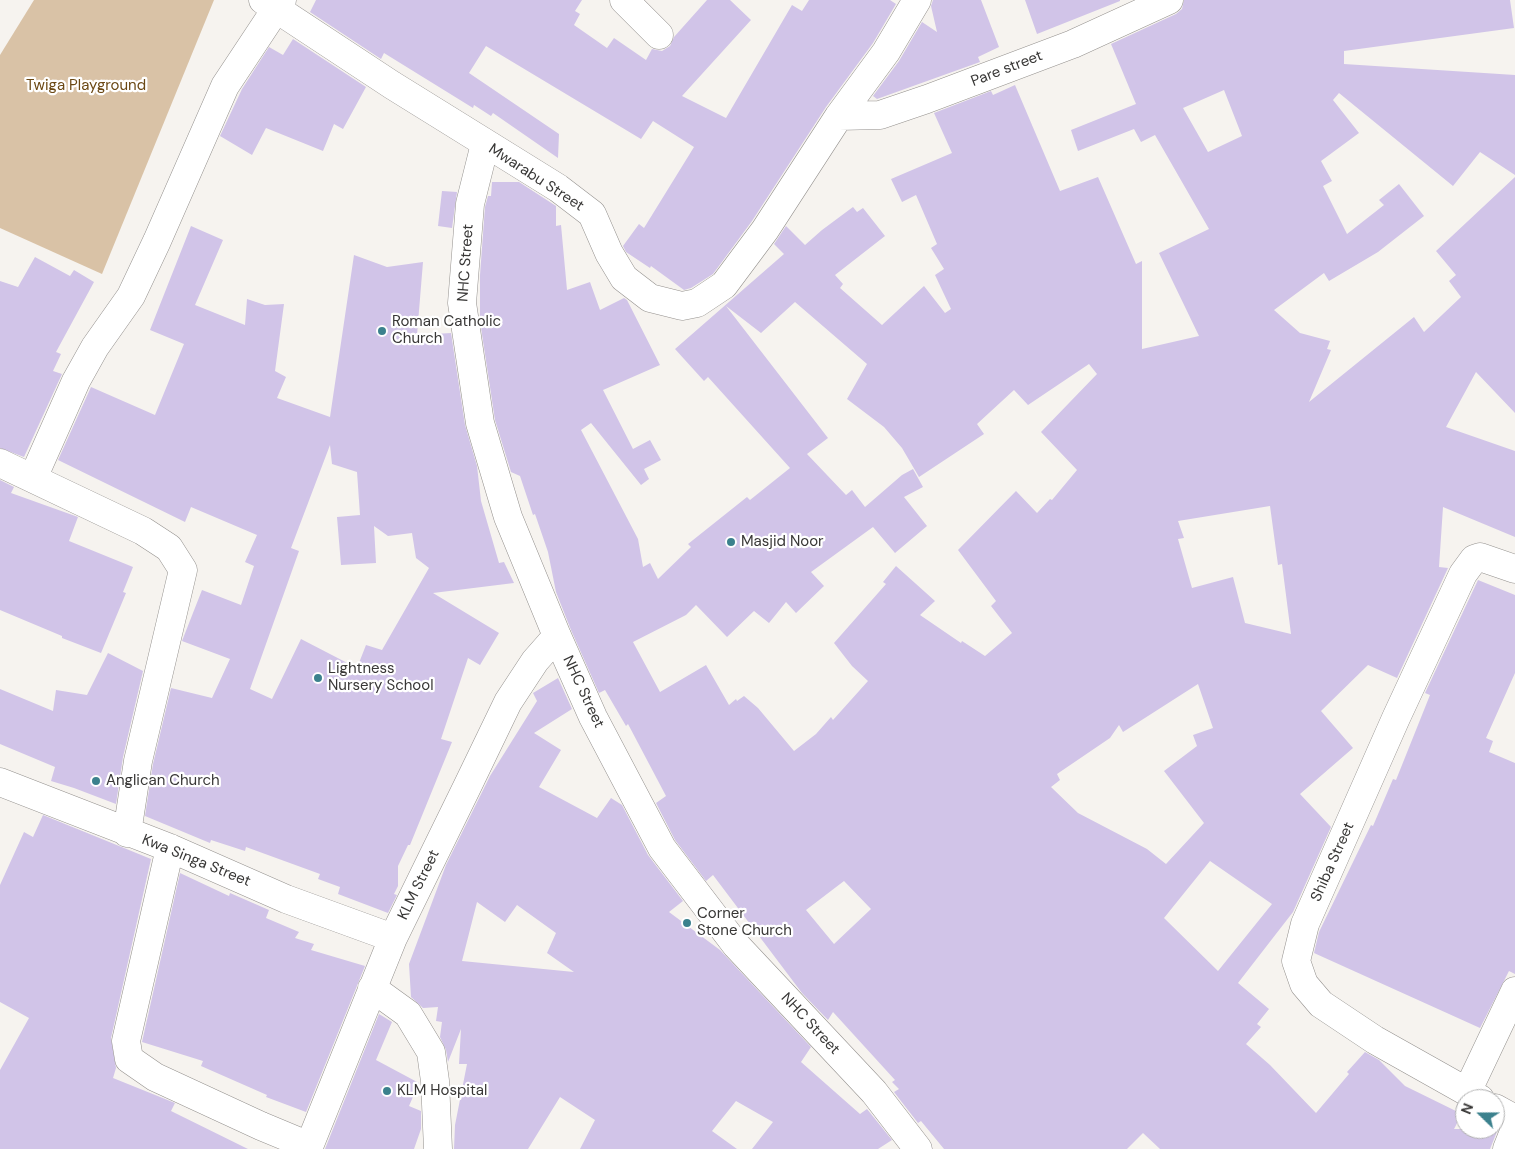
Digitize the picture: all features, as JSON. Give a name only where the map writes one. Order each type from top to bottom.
[{"type":"street","points":[[624,0],[659,35]]},
{"type":"street","name":"Mwarabu Street","points":[[274,3],[485,144],[558,188],[592,214],[609,253],[624,278],[650,298],[682,306],[696,303],[724,285],[765,230],[839,116],[886,52],[917,0]]},
{"type":"street","name":"Pare street","points":[[839,116],[880,115],[927,100],[1072,44],[1169,0]]},
{"type":"street","points":[[32,478],[76,381],[95,347],[131,296],[225,86],[274,3]]},
{"type":"street","name":"NHC Street","points":[[485,144],[470,204],[462,303],[480,423],[508,517],[557,636],[593,717],[662,848],[736,946],[874,1092],[918,1149]]},
{"type":"street","points":[[0,463],[143,531],[168,548],[183,570],[138,761],[127,832]]},
{"type":"street","name":"Shiba Street","points":[[1462,1089],[1375,1040],[1321,1004],[1304,984],[1296,961],[1306,924],[1396,718],[1463,574],[1474,559],[1480,557],[1515,569]]},
{"type":"street","name":"KLM Street","points":[[308,1147],[393,938],[508,702],[535,661],[557,636]]},
{"type":"street","name":"Kwa Singa Street","points":[[0,782],[170,848],[286,899],[393,938]]},
{"type":"street","points":[[170,848],[148,937],[126,1041],[129,1059],[164,1081],[308,1147]]},
{"type":"street","points":[[372,988],[408,1014],[431,1052],[435,1081],[438,1149]]},
{"type":"street","points":[[1477,1089],[1515,991]]},
{"type":"street","points":[[1507,1149],[1515,1129]]},
{"type":"green space","name":"Twiga Playground","points":[[34,0],[214,0],[102,274],[0,228],[0,55]]},
{"type":"building","points":[[316,0],[582,0],[575,11],[580,14],[574,25],[607,48],[614,38],[646,60],[652,49],[662,51],[670,46],[674,37],[707,0],[730,0],[751,20],[682,96],[726,118],[792,5],[802,11],[809,0],[890,0],[896,4],[873,43],[826,107],[752,221],[713,274],[691,288],[684,290],[651,266],[650,268],[626,252],[623,246],[639,224],[644,228],[694,147],[653,121],[641,139],[486,46],[469,73],[559,134],[558,158],[493,113],[491,116],[474,105],[473,108],[384,53],[381,59],[310,12]]},
{"type":"building","points":[[933,0],[981,0],[999,47],[978,57],[980,62],[877,99],[873,96],[899,61],[922,22],[937,32],[931,6]]},
{"type":"building","points":[[1025,0],[1120,0],[1120,1],[1037,34]]},
{"type":"building","points":[[1184,0],[1510,0],[1514,28],[1344,51],[1344,64],[1515,75],[1515,175],[1480,152],[1453,186],[1339,93],[1333,100],[1359,133],[1321,161],[1332,181],[1323,186],[1347,234],[1384,205],[1379,200],[1399,184],[1424,216],[1378,252],[1329,281],[1324,273],[1274,310],[1300,333],[1330,341],[1327,349],[1331,350],[1309,402],[1414,317],[1424,332],[1461,297],[1449,281],[1456,275],[1436,251],[1515,177],[1515,413],[1476,372],[1446,427],[1515,451],[1515,537],[1443,507],[1439,567],[1448,568],[1397,678],[1368,665],[1321,711],[1353,748],[1300,794],[1331,827],[1293,912],[1238,983],[1269,1009],[1257,1024],[1261,1027],[1246,1044],[1270,1065],[1316,1113],[1349,1074],[1347,1072],[1365,1052],[1379,1060],[1405,1086],[1455,1111],[1455,1139],[1494,1139],[1490,1149],[1160,1149],[1143,1133],[1127,1149],[944,1149],[921,1121],[918,1123],[894,1092],[899,1089],[892,1082],[895,1080],[833,1012],[828,1020],[802,993],[713,875],[706,881],[675,840],[656,803],[666,796],[628,724],[626,726],[605,690],[599,693],[571,630],[556,592],[548,552],[535,514],[533,515],[520,476],[511,472],[495,420],[480,321],[480,275],[485,207],[488,196],[491,196],[492,182],[519,182],[556,206],[556,226],[561,225],[567,290],[590,282],[600,310],[624,298],[627,300],[660,365],[603,390],[633,449],[650,440],[661,460],[644,469],[649,479],[641,485],[591,423],[581,430],[638,539],[643,567],[650,563],[658,579],[691,547],[688,544],[747,497],[750,500],[790,468],[708,377],[704,381],[675,349],[784,254],[774,244],[786,226],[805,245],[853,207],[857,212],[863,208],[885,236],[835,275],[843,284],[840,288],[882,325],[924,286],[945,313],[951,309],[935,275],[944,269],[931,248],[937,244],[916,195],[902,202],[891,179],[952,153],[934,113],[991,91],[993,95],[1015,85],[1060,191],[1098,177],[1136,264],[1142,261],[1142,349],[1199,336],[1159,253],[1209,229],[1155,135],[1141,142],[1134,129],[1078,151],[1071,130],[1136,104],[1111,44],[1176,14],[1182,9]],"holes":[[[1224,90],[1242,136],[1208,152],[1183,108]],[[795,302],[867,364],[847,399],[884,427],[902,448],[919,477],[984,434],[977,424],[1014,390],[1028,405],[1089,364],[1097,374],[1041,432],[1077,470],[1052,500],[1050,499],[1037,513],[1016,491],[958,550],[996,601],[991,606],[1012,633],[985,656],[962,641],[961,643],[920,615],[935,601],[896,566],[883,582],[886,584],[834,643],[852,666],[868,681],[833,720],[831,717],[816,734],[794,751],[758,708],[744,696],[737,701],[736,699],[729,705],[706,665],[660,692],[633,642],[686,615],[696,605],[727,637],[754,611],[769,623],[786,602],[796,613],[824,586],[811,572],[873,527],[895,553],[927,526],[904,497],[923,487],[913,469],[902,475],[865,507],[852,490],[846,495],[807,454],[828,438],[726,306],[761,333]],[[1270,506],[1278,565],[1282,564],[1291,634],[1245,623],[1233,577],[1192,588],[1178,539],[1184,538],[1178,521]],[[1198,684],[1213,728],[1193,735],[1197,746],[1164,771],[1204,823],[1166,864],[1147,849],[1078,813],[1051,787],[1060,780],[1057,774],[1110,738],[1119,725],[1123,732]],[[1210,861],[1272,904],[1218,971],[1164,918]],[[844,881],[871,909],[834,944],[806,910]]]},
{"type":"building","points":[[293,39],[366,87],[343,129],[334,124],[323,151],[266,128],[252,155],[220,136],[242,89],[269,47],[283,55]]},
{"type":"building","points":[[442,191],[457,192],[452,228],[438,226]]},
{"type":"building","points":[[191,226],[223,240],[195,305],[245,325],[247,299],[265,305],[284,304],[275,371],[286,377],[277,398],[330,417],[354,255],[387,267],[423,262],[417,335],[451,333],[465,425],[477,466],[481,501],[499,563],[504,562],[514,583],[433,593],[499,633],[480,665],[468,658],[441,739],[452,742],[410,845],[408,845],[398,866],[398,886],[394,894],[397,895],[388,913],[338,894],[340,887],[318,879],[320,874],[246,847],[245,851],[211,840],[210,843],[145,816],[153,764],[171,688],[212,698],[230,659],[182,641],[202,590],[241,605],[254,566],[245,562],[257,535],[191,507],[185,522],[58,460],[91,387],[155,415],[184,344],[150,330]],"holes":[[[330,445],[332,464],[357,472],[360,515],[337,517],[341,565],[376,563],[374,526],[388,536],[412,533],[416,558],[429,568],[382,650],[366,645],[357,668],[301,639],[272,699],[250,689],[299,551],[291,548]]]},
{"type":"building","points":[[35,257],[70,276],[74,270],[94,282],[56,352],[61,354],[53,371],[62,374],[24,457],[0,448],[0,281],[18,287]]},
{"type":"building","points":[[0,480],[14,487],[11,493],[78,517],[69,541],[133,567],[123,592],[126,593],[101,653],[0,610]]},
{"type":"building","points":[[1478,580],[1515,595],[1515,673],[1486,738],[1493,741],[1489,752],[1515,763],[1515,974],[1509,971],[1480,1028],[1314,953],[1319,932],[1371,825],[1373,826],[1393,779],[1396,780],[1430,695],[1425,693]]},
{"type":"building","points":[[108,653],[143,671],[123,757],[116,804],[51,781],[55,767],[0,744],[0,689],[53,711],[56,690],[87,695]]},
{"type":"building","points":[[558,678],[572,709],[534,733],[561,750],[539,787],[597,818],[611,798],[622,805],[648,855],[683,901],[669,912],[720,950],[811,1047],[801,1062],[860,1114],[867,1109],[892,1140],[878,1149],[752,1149],[773,1122],[736,1101],[712,1131],[737,1149],[580,1149],[595,1120],[560,1097],[528,1149],[454,1149],[455,1125],[467,1064],[459,1064],[461,1029],[448,1062],[446,1050],[440,1037],[442,1022],[436,1021],[438,1007],[423,1008],[411,997],[409,964],[446,865],[490,776],[537,701],[533,693]],"holes":[[[477,902],[505,922],[517,905],[556,933],[547,953],[574,972],[462,961]]]},
{"type":"building","points":[[43,815],[151,859],[111,1038],[116,1068],[113,1078],[175,1103],[171,1111],[248,1149],[0,1149],[0,1070],[29,1018],[0,1002],[0,885],[24,832],[33,837]]},
{"type":"building","points":[[180,873],[229,896],[230,893],[269,910],[266,918],[299,932],[295,938],[314,944],[311,950],[365,966],[306,1112],[266,1097],[267,1095],[201,1066],[203,1061],[142,1042]]},
{"type":"building","points":[[379,1014],[392,1022],[376,1060],[419,1083],[409,1106],[421,1111],[421,1129],[414,1149],[325,1149]]},
{"type":"place","name":"Roman Catholic Church","points":[[382,331]]},
{"type":"place","name":"Masjid Noor","points":[[731,542]]},
{"type":"place","name":"Lightness Nursery School","points":[[318,678]]},
{"type":"place","name":"Anglican Church","points":[[96,781]]},
{"type":"place","name":"Corner Stone Church","points":[[687,923]]},
{"type":"place","name":"KLM Hospital","points":[[387,1091]]}]
